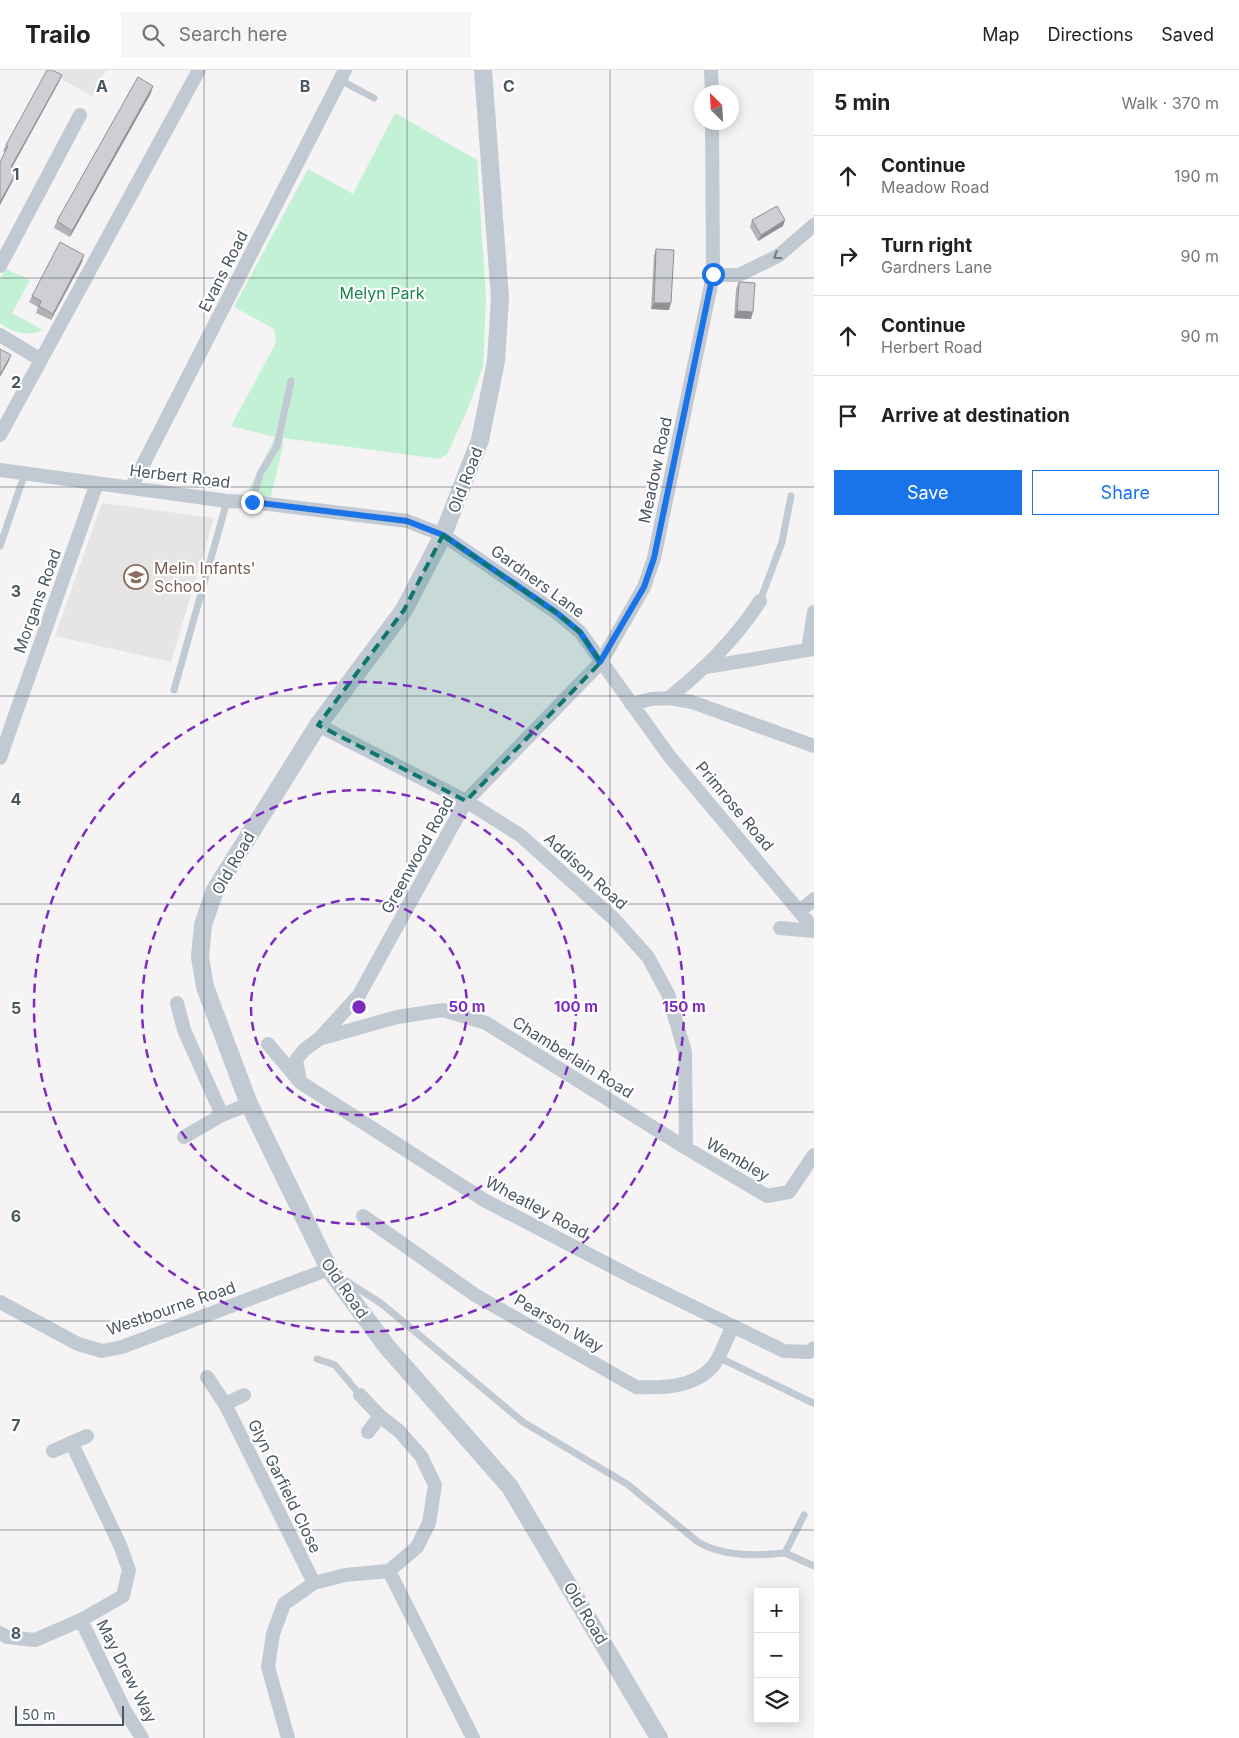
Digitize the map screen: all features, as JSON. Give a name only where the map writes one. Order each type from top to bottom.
[{"type":"street","points":[[0,435],[199,70]]},
{"type":"street","name":"Old Road","points":[[483,70],[500,298],[496,361],[480,440],[443,535],[404,610],[318,725],[215,890],[203,925],[200,957],[205,987],[249,1104],[329,1269],[388,1348],[510,1487],[659,1738]]},
{"type":"street","points":[[712,70],[712,85]]},
{"type":"street","name":"Evans Road","points":[[131,488],[343,75]]},
{"type":"street","points":[[0,266],[80,115]]},
{"type":"street","name":"Meadow Road","points":[[600,662],[644,587],[654,558],[713,274],[712,130]]},
{"type":"street","points":[[713,274],[738,276],[778,256],[814,225]]},
{"type":"street","points":[[0,335],[41,360]]},
{"type":"street","name":"Herbert Road","points":[[0,470],[227,501],[252,502],[407,521],[443,535]]},
{"type":"street","name":"Morgans Road","points":[[0,758],[2,744],[97,483]]},
{"type":"street","name":"Gardners Lane","points":[[443,535],[557,613],[580,632],[631,704]]},
{"type":"street","points":[[669,698],[706,667],[742,629],[760,601]]},
{"type":"street","points":[[706,667],[811,649],[814,612]]},
{"type":"street","name":"Greenwood Road","points":[[300,1082],[296,1060],[304,1050],[319,1040],[359,995],[466,801],[600,662]]},
{"type":"street","points":[[631,704],[651,699],[669,698],[692,702],[814,746]]},
{"type":"street","name":"Primrose Road","points":[[631,704],[670,757],[800,910],[814,930]]},
{"type":"street","name":"Addison Road","points":[[318,725],[466,801],[520,835],[614,919],[648,957],[668,994],[685,1052],[686,1148]]},
{"type":"street","points":[[800,910],[814,900]]},
{"type":"street","points":[[780,928],[814,930]]},
{"type":"street","points":[[177,1003],[184,1030],[222,1115]]},
{"type":"street","name":"Chamberlain Road","points":[[319,1040],[397,1017],[443,1010],[486,1023],[686,1148]]},
{"type":"street","name":"Wheatley Road","points":[[268,1044],[300,1082],[484,1200],[732,1328],[784,1351],[812,1353]]},
{"type":"street","points":[[184,1137],[222,1115],[249,1104]]},
{"type":"street","name":"Wembley","points":[[686,1148],[767,1196],[789,1192],[814,1155]]},
{"type":"street","name":"Pearson Way","points":[[363,1216],[475,1295],[636,1387],[661,1388],[696,1380],[713,1366],[732,1328]]},
{"type":"street","name":"Westbourne Road","points":[[0,1302],[78,1344],[102,1351],[122,1347],[329,1269]]},
{"type":"street","name":"Glyn Garfield Close","points":[[207,1377],[225,1404],[314,1584]]},
{"type":"street","points":[[225,1404],[244,1395]]},
{"type":"street","points":[[288,1738],[268,1667],[273,1634],[284,1604],[314,1584],[345,1575],[389,1570],[417,1547],[429,1523],[435,1485],[421,1456],[399,1431],[380,1416],[360,1395]]},
{"type":"street","points":[[368,1432],[380,1416]]},
{"type":"street","points":[[53,1451],[87,1436]]},
{"type":"street","points":[[0,1633],[7,1637],[35,1640],[81,1620],[123,1596],[129,1570],[120,1544],[72,1444]]},
{"type":"street","points":[[389,1570],[473,1738]]},
{"type":"street","name":"May Drew Way","points":[[81,1620],[125,1711],[142,1738]]},
{"type":"lane","points":[[343,75],[374,98]]},
{"type":"lane","points":[[252,502],[260,474],[277,446],[291,381]]},
{"type":"lane","points":[[0,546],[25,473]]},
{"type":"lane","points":[[760,601],[782,542],[791,496]]},
{"type":"lane","points":[[174,690],[227,501]]},
{"type":"lane","points":[[329,1269],[382,1304],[523,1422],[627,1484],[698,1542],[715,1551],[786,1553],[814,1566]]},
{"type":"lane","points":[[718,1357],[813,1403]]},
{"type":"lane","points":[[317,1359],[335,1365],[360,1395]]},
{"type":"lane","points":[[786,1553],[804,1515]]},
{"type":"highlighted area","points":[[443,535],[557,613],[580,632],[601,662],[466,801],[318,725],[404,610]]},
{"type":"shaded area","points":[[45,70],[106,70],[92,96]]},
{"type":"shaded area","name":"Melin Infants' School","points":[[102,503],[214,518],[171,662],[55,636]]},
{"type":"green space","name":"Melyn Park","points":[[395,113],[477,160],[486,297],[483,367],[467,411],[447,454],[440,459],[283,438],[283,447],[270,499],[246,495],[275,437],[231,426],[276,343],[274,329],[234,307],[308,169],[353,194]]},
{"type":"green space","points":[[6,269],[30,280],[12,313],[43,330],[21,333],[0,323],[0,279]]},
{"type":"building","points":[[47,70],[52,70],[62,75],[11,167],[17,171],[0,202],[0,162],[8,146],[6,145]]},
{"type":"building","points":[[138,77],[153,86],[72,231],[57,221]]},
{"type":"building","points":[[777,206],[785,220],[761,235],[752,220]]},
{"type":"building","points":[[60,242],[84,255],[53,314],[39,306],[41,301],[32,296]]},
{"type":"building","points":[[656,249],[674,250],[671,303],[654,303]]},
{"type":"building","points":[[739,282],[755,283],[753,312],[737,311]]},
{"type":"building","points":[[0,349],[11,355],[0,375]]},
{"type":"place","name":"Melin Infants' School","points":[[136,577]]},
{"type":"route","points":[[252,502],[407,521],[443,535],[557,613],[580,632],[600,662],[644,587],[654,558],[713,274]]}]
